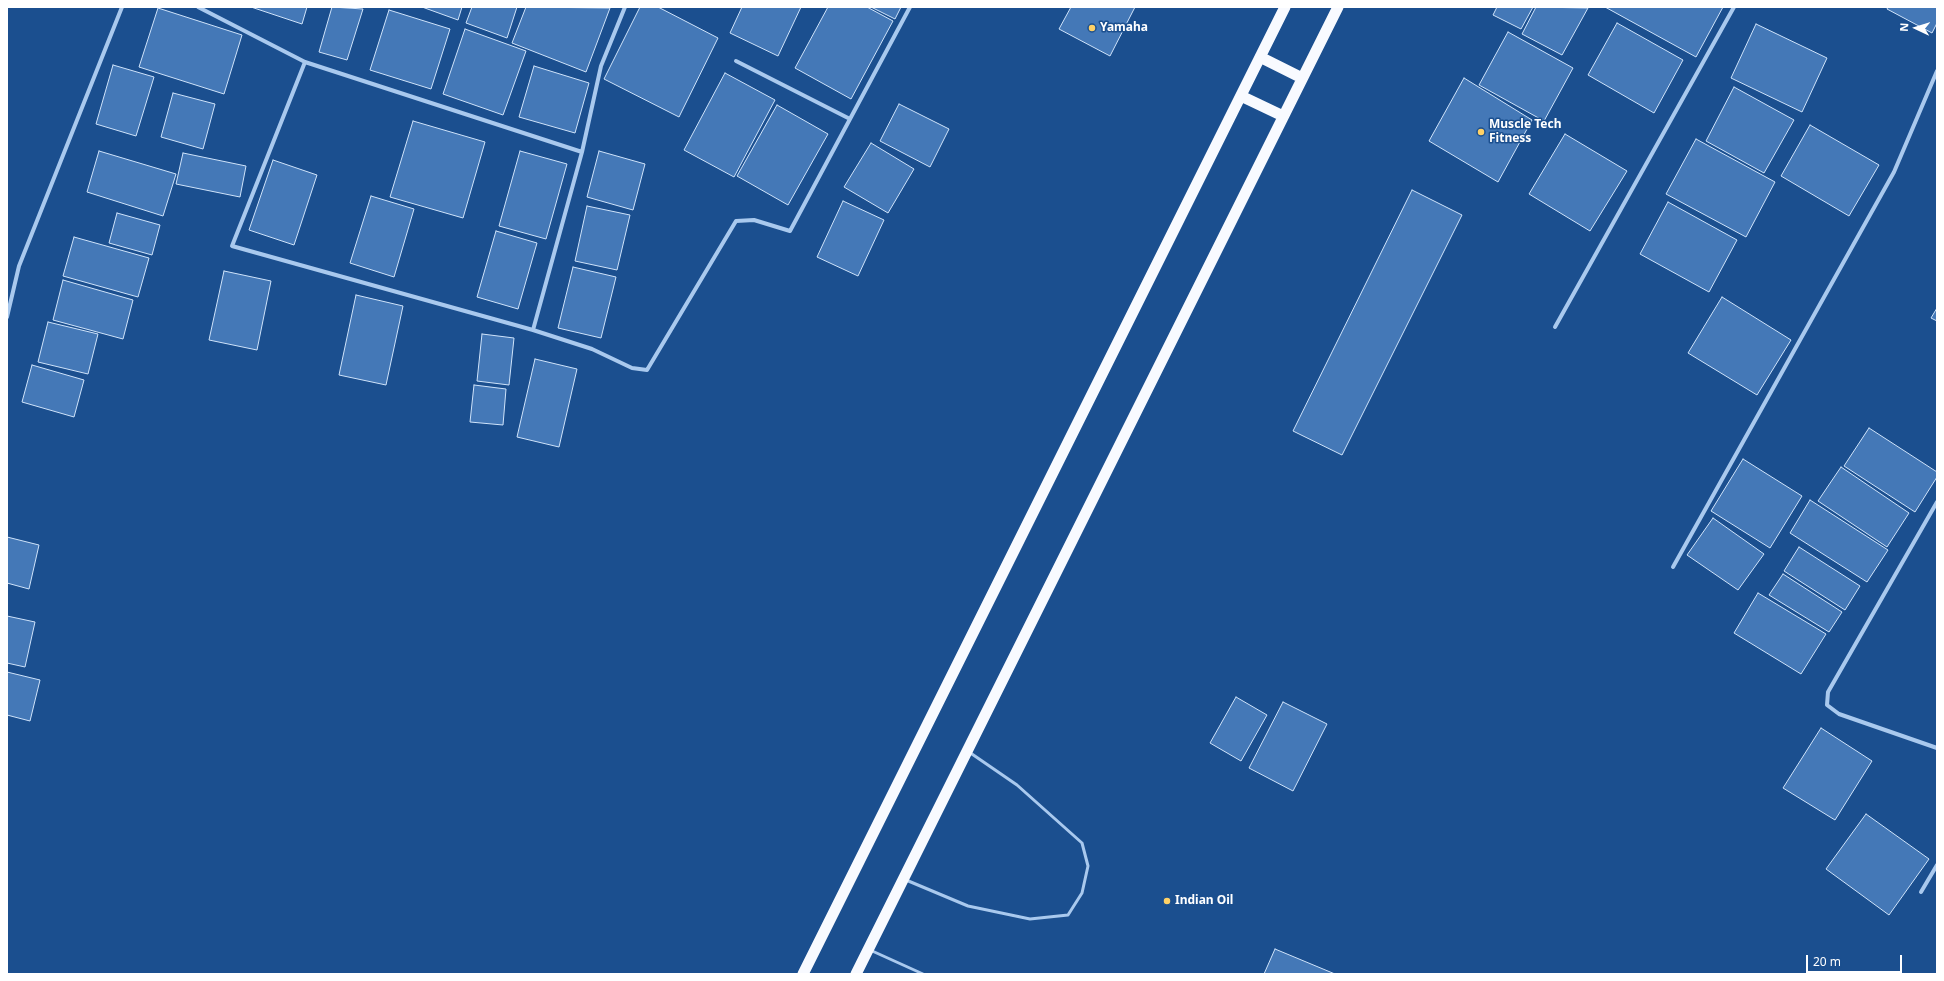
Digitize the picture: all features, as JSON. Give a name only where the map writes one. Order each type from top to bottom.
[{"type":"highway","points":[[803,974],[1285,7]]},
{"type":"highway","points":[[856,974],[1338,7]]},
{"type":"highway","points":[[1260,57],[1302,78]]},
{"type":"highway","points":[[1241,96],[1283,116]]},
{"type":"street","points":[[7,317],[19,266],[122,7]]},
{"type":"street","points":[[198,7],[305,62],[582,152]]},
{"type":"street","points":[[533,330],[582,152],[601,66],[625,7]]},
{"type":"street","points":[[305,62],[232,246],[533,330],[592,349],[632,368],[647,370],[736,222],[754,220],[790,231],[910,7]]},
{"type":"street","points":[[1555,327],[1734,7]]},
{"type":"street","points":[[736,61],[850,119]]},
{"type":"street","points":[[1673,567],[1894,172],[1937,71]]},
{"type":"street","points":[[1937,502],[1828,692],[1827,705],[1839,714],[1937,748]]},
{"type":"street","points":[[1920,892],[1937,865]]},
{"type":"lane","points":[[903,879],[968,906],[1030,919],[1068,915],[1082,893],[1088,866],[1082,843],[1017,786],[967,751]]},
{"type":"lane","points":[[868,949],[923,974]]},
{"type":"building","points":[[251,7],[307,7],[302,24]]},
{"type":"building","points":[[332,7],[363,9],[347,60],[319,52]]},
{"type":"building","points":[[422,7],[462,7],[458,20]]},
{"type":"building","points":[[472,7],[517,7],[507,38],[466,23]]},
{"type":"building","points":[[526,7],[610,8],[586,72],[512,43]]},
{"type":"building","points":[[640,7],[658,7],[718,38],[679,117],[604,79]]},
{"type":"building","points":[[742,7],[801,7],[778,56],[730,33]]},
{"type":"building","points":[[828,7],[867,7],[893,21],[851,99],[795,68]]},
{"type":"building","points":[[871,7],[901,7],[895,19]]},
{"type":"building","points":[[1071,7],[1135,7],[1110,56],[1059,29]]},
{"type":"building","points":[[1497,7],[1533,7],[1521,29],[1493,15]]},
{"type":"building","points":[[1536,7],[1588,8],[1562,55],[1522,34]]},
{"type":"building","points":[[1605,7],[1723,7],[1696,57]]},
{"type":"building","points":[[1888,7],[1937,7],[1937,23],[1932,33],[1887,9]]},
{"type":"building","points":[[158,8],[242,35],[224,94],[139,67]]},
{"type":"building","points":[[389,10],[450,29],[431,89],[370,70]]},
{"type":"building","points":[[1617,23],[1683,60],[1654,113],[1588,75]]},
{"type":"building","points":[[1756,24],[1827,58],[1802,112],[1731,78]]},
{"type":"building","points":[[465,29],[526,51],[503,115],[443,94]]},
{"type":"building","points":[[1508,32],[1573,68],[1544,121],[1479,85]]},
{"type":"building","points":[[113,65],[154,77],[136,136],[96,124]]},
{"type":"building","points":[[534,66],[589,83],[575,133],[519,117]]},
{"type":"building","points":[[725,73],[775,100],[734,177],[684,150]]},
{"type":"building","points":[[1464,78],[1532,120],[1498,182],[1429,141]]},
{"type":"building","points":[[1734,87],[1794,120],[1764,173],[1706,141]]},
{"type":"building","points":[[173,93],[215,104],[203,149],[161,137]]},
{"type":"building","points":[[899,104],[949,129],[930,167],[880,141]]},
{"type":"building","points":[[777,105],[828,134],[788,205],[737,176]]},
{"type":"building","points":[[413,121],[485,142],[463,218],[390,197]]},
{"type":"building","points":[[1810,125],[1879,165],[1849,216],[1781,176]]},
{"type":"building","points":[[1565,134],[1627,171],[1590,231],[1529,194]]},
{"type":"building","points":[[1696,139],[1775,182],[1746,237],[1666,194]]},
{"type":"building","points":[[871,143],[914,169],[888,213],[844,187]]},
{"type":"building","points":[[99,151],[176,174],[163,216],[87,192]]},
{"type":"building","points":[[520,151],[567,164],[546,239],[499,226]]},
{"type":"building","points":[[599,151],[645,164],[633,210],[587,197]]},
{"type":"building","points":[[183,153],[246,166],[240,197],[176,184]]},
{"type":"building","points":[[273,160],[317,175],[294,245],[249,230]]},
{"type":"building","points":[[1412,190],[1462,215],[1342,455],[1293,431]]},
{"type":"building","points":[[371,196],[414,209],[394,277],[350,263]]},
{"type":"building","points":[[843,201],[884,220],[858,276],[817,257]]},
{"type":"building","points":[[1668,202],[1737,240],[1709,292],[1640,254]]},
{"type":"building","points":[[587,206],[630,215],[617,270],[575,261]]},
{"type":"building","points":[[117,213],[160,225],[152,255],[109,243]]},
{"type":"building","points":[[496,231],[537,243],[518,309],[477,297]]},
{"type":"building","points":[[74,237],[149,258],[138,297],[63,276]]},
{"type":"building","points":[[573,267],[616,277],[601,338],[558,328]]},
{"type":"building","points":[[224,271],[271,281],[257,350],[209,340]]},
{"type":"building","points":[[63,280],[133,300],[123,339],[53,320]]},
{"type":"building","points":[[356,295],[403,306],[386,385],[339,375]]},
{"type":"building","points":[[1722,297],[1791,340],[1757,395],[1688,353]]},
{"type":"building","points":[[1937,308],[1937,321],[1931,318]]},
{"type":"building","points":[[48,322],[98,334],[88,374],[38,362]]},
{"type":"building","points":[[482,334],[514,338],[509,385],[477,381]]},
{"type":"building","points":[[535,359],[577,369],[559,447],[517,437]]},
{"type":"building","points":[[32,365],[84,380],[74,417],[22,402]]},
{"type":"building","points":[[474,385],[506,389],[503,425],[470,422]]},
{"type":"building","points":[[1869,428],[1937,472],[1937,477],[1915,512],[1844,466]]},
{"type":"building","points":[[1743,459],[1802,496],[1770,548],[1711,511]]},
{"type":"building","points":[[1841,467],[1909,513],[1887,547],[1818,501]]},
{"type":"building","points":[[1810,500],[1888,550],[1867,582],[1790,533]]},
{"type":"building","points":[[1713,518],[1764,554],[1738,590],[1687,555]]},
{"type":"building","points":[[7,537],[39,545],[29,589],[7,583]]},
{"type":"building","points":[[1799,547],[1860,586],[1845,610],[1784,571]]},
{"type":"building","points":[[1783,574],[1842,612],[1829,632],[1769,595]]},
{"type":"building","points":[[1758,593],[1826,634],[1801,674],[1734,633]]},
{"type":"building","points":[[7,616],[35,622],[25,667],[7,663]]},
{"type":"building","points":[[7,672],[40,680],[30,721],[7,715]]},
{"type":"building","points":[[1236,697],[1267,715],[1241,761],[1210,743]]},
{"type":"building","points":[[1283,702],[1327,724],[1293,791],[1249,768]]},
{"type":"building","points":[[1821,728],[1872,761],[1835,820],[1783,788]]},
{"type":"building","points":[[1866,814],[1929,859],[1889,915],[1826,869]]},
{"type":"building","points":[[1275,949],[1335,974],[1264,974]]},
{"type":"place","name":"Yamaha","points":[[1092,28]]},
{"type":"place","name":"Muscle Tech Fitness","points":[[1481,132]]},
{"type":"place","name":"Indian Oil","points":[[1167,901]]}]
